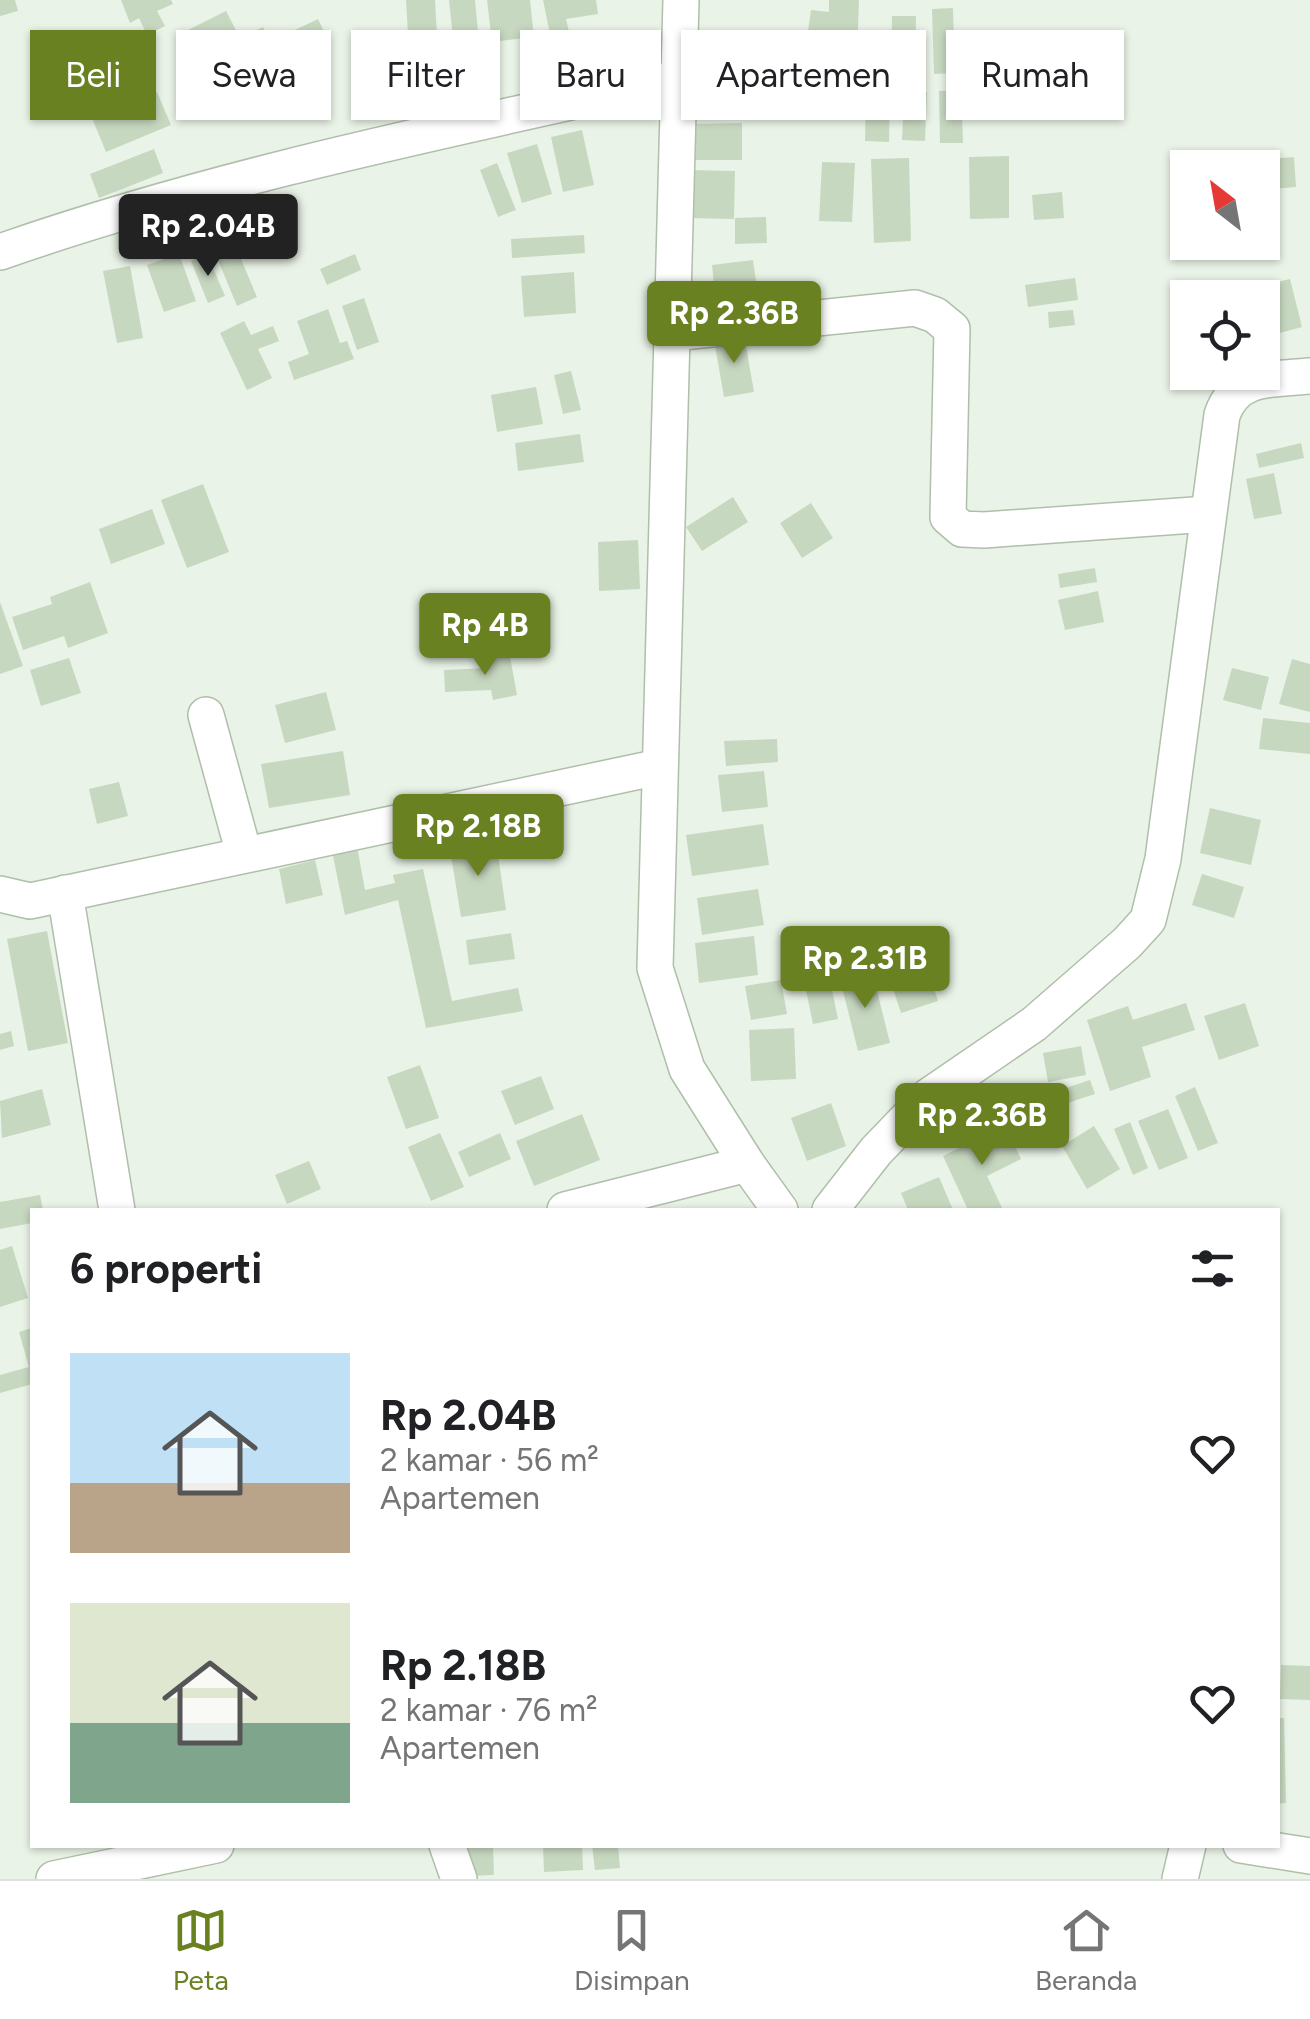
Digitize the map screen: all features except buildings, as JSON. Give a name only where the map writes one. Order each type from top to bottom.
[{"type":"street","points":[[681,0],[655,968],[687,1070],[779,1208]]},
{"type":"street","points":[[0,252],[92,220],[369,147],[679,78]]},
{"type":"street","points":[[672,333],[915,308],[936,316],[952,329],[948,517],[962,529],[1208,514]]},
{"type":"street","points":[[832,1208],[928,1096],[1034,1024],[1148,920],[1163,858],[1222,415],[1228,396],[1250,382],[1310,376]]},
{"type":"street","points":[[206,715],[244,854]]},
{"type":"street","points":[[0,894],[30,900],[659,767]]},
{"type":"street","points":[[65,893],[118,1208]]},
{"type":"street","points":[[573,1208],[747,1164]]},
{"type":"street","points":[[54,1879],[202,1848]]},
{"type":"street","points":[[448,1848],[459,1879]]},
{"type":"street","points":[[1180,1879],[1187,1848]]},
{"type":"street","points":[[1260,1848],[1310,1856]]}]
